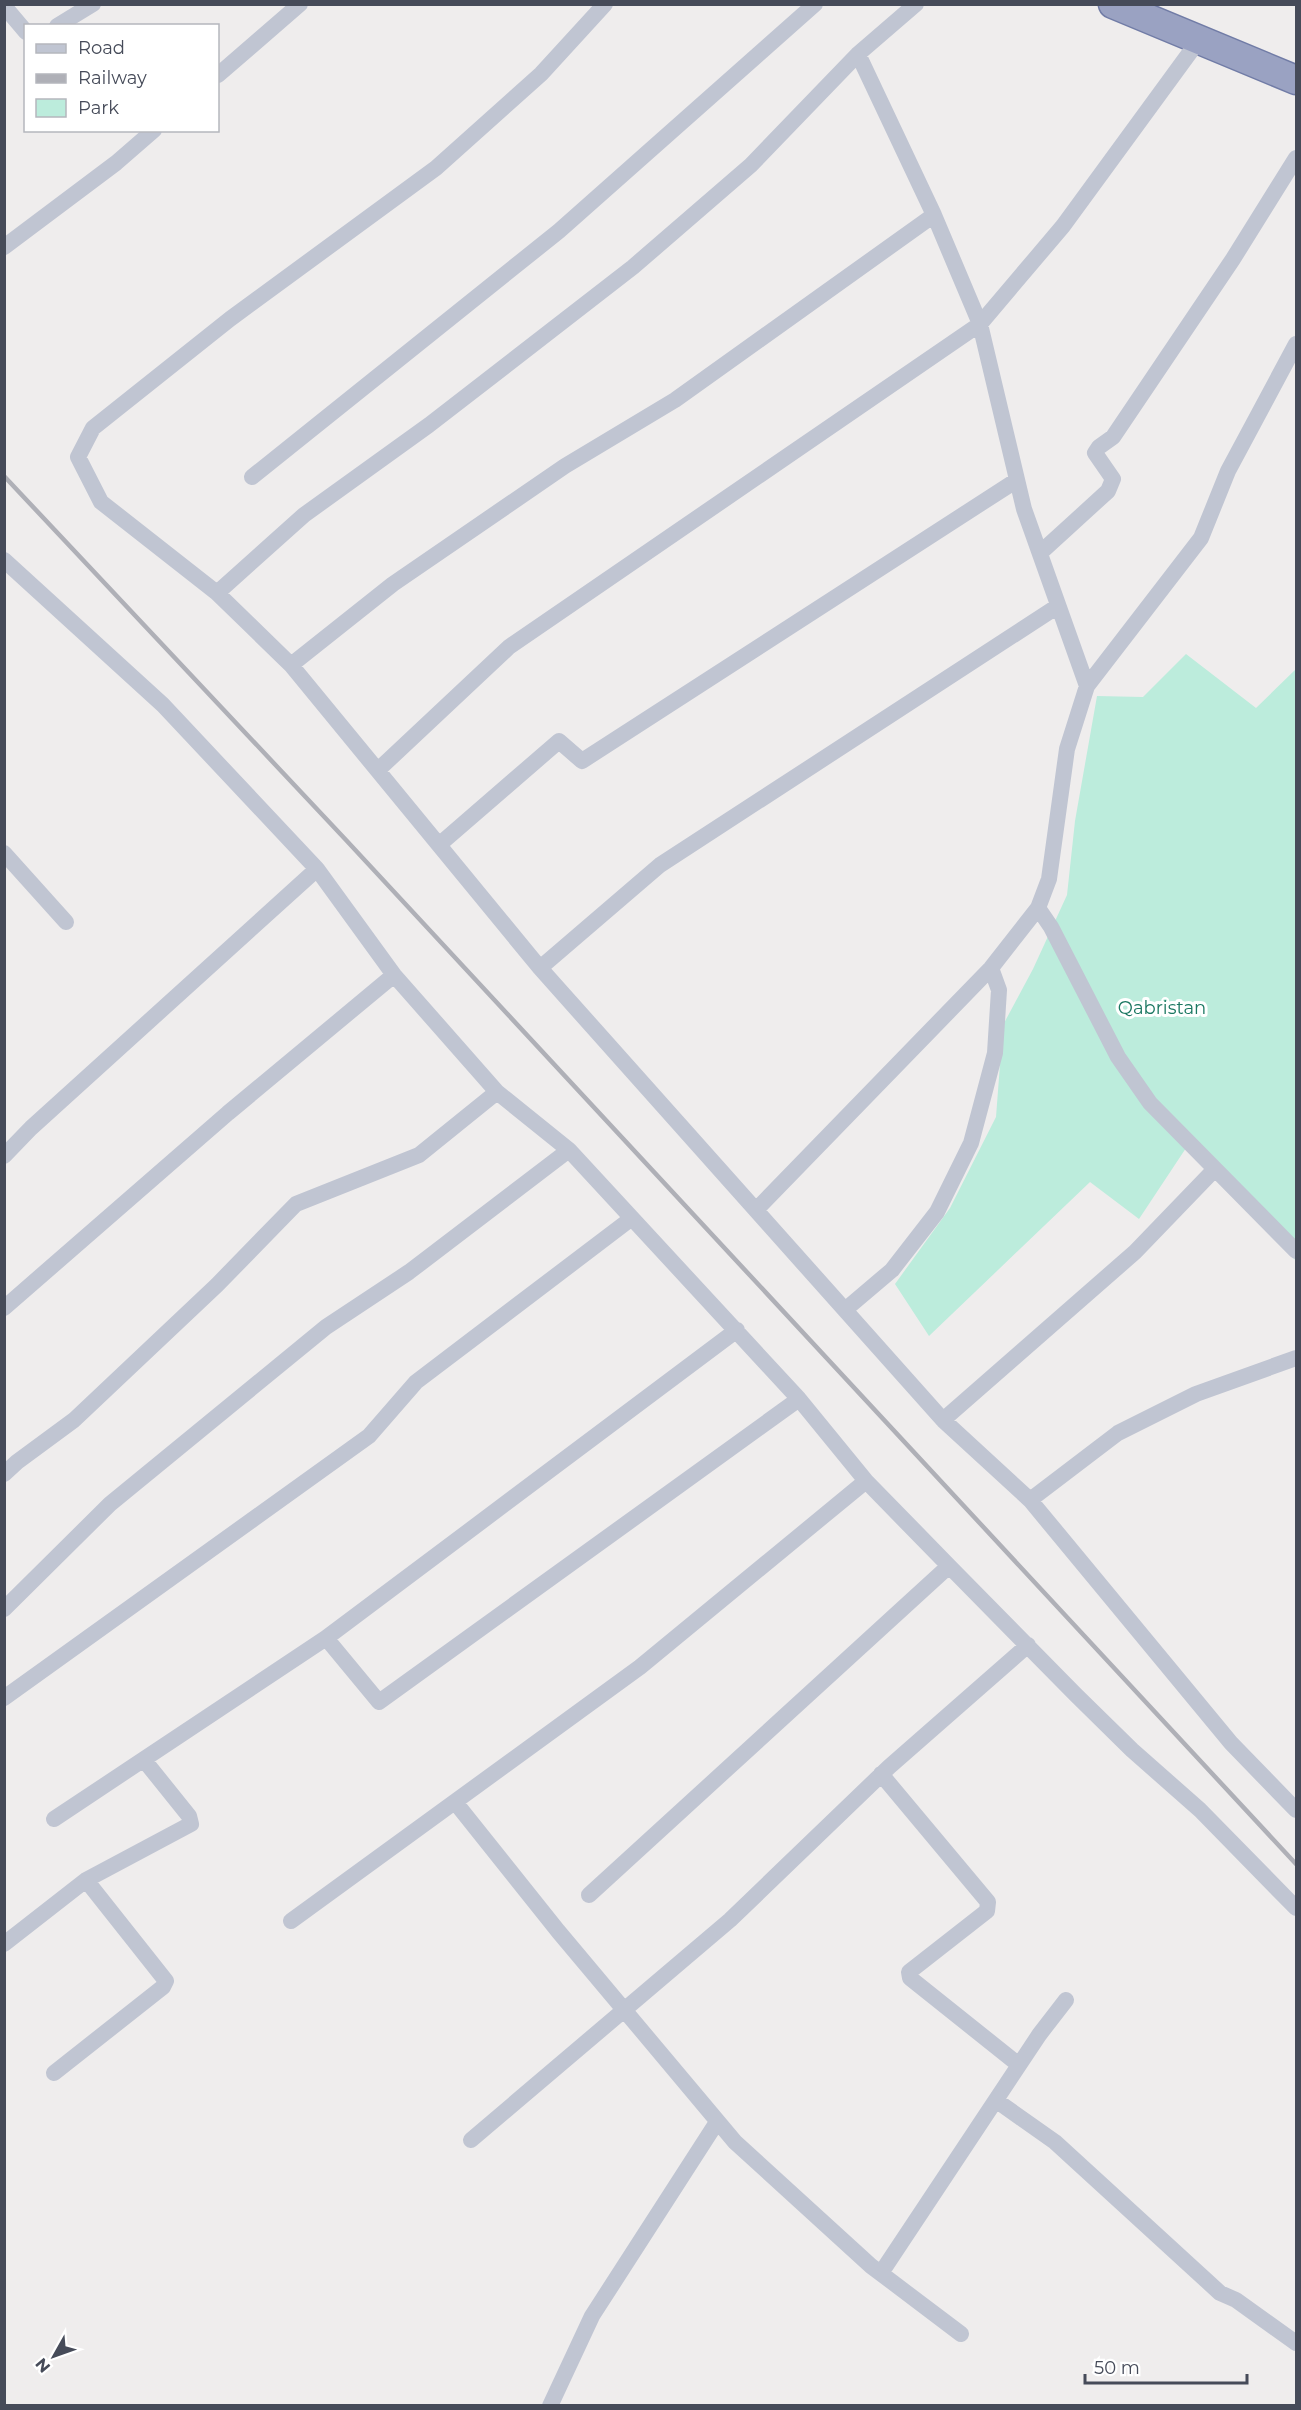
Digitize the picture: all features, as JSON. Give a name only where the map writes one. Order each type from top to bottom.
[{"type":"highway","points":[[1113,4],[1296,80]]},
{"type":"street","points":[[60,24],[93,4]]},
{"type":"street","points":[[219,74],[300,4]]},
{"type":"street","points":[[605,4],[541,75],[436,168],[230,319],[93,428],[78,457],[101,502],[217,593],[291,665],[379,769],[540,968],[943,1420],[1030,1500],[1231,1743],[1296,1810]]},
{"type":"street","points":[[252,477],[559,231],[815,4]]},
{"type":"street","points":[[217,593],[304,515],[429,425],[633,267],[751,165],[858,54],[916,4]]},
{"type":"street","points":[[4,6],[24,30]]},
{"type":"street","points":[[379,769],[509,647],[980,324],[1063,226],[1199,40]]},
{"type":"street","points":[[858,54],[934,215],[980,324],[1017,480],[1086,686]]},
{"type":"street","points":[[4,247],[116,164],[152,132]]},
{"type":"street","points":[[1040,554],[1108,491],[1113,479],[1095,453],[1099,447],[1113,437],[1233,260],[1296,158]]},
{"type":"street","points":[[291,665],[393,584],[565,466],[675,400],[934,215]]},
{"type":"street","points":[[756,1210],[990,968],[1038,908],[1049,879],[1067,749],[1086,686],[1201,538],[1228,471],[1296,344]]},
{"type":"street","points":[[440,844],[559,741],[582,760],[1017,480]]},
{"type":"street","points":[[4,561],[163,705],[317,869],[394,975],[497,1092],[569,1150],[799,1399],[866,1481],[1132,1750],[1200,1810],[1296,1908]]},
{"type":"street","points":[[540,968],[660,865],[848,740],[1058,606]]},
{"type":"street","points":[[4,853],[66,922]]},
{"type":"street","points":[[4,1156],[31,1128],[317,869]]},
{"type":"street","points":[[1038,908],[1051,927],[1118,1057],[1150,1102],[1290,1241],[1296,1251]]},
{"type":"street","points":[[846,1309],[892,1270],[937,1212],[971,1143],[995,1053],[999,990],[990,968]]},
{"type":"street","points":[[4,1308],[228,1113],[394,975]]},
{"type":"street","points":[[4,1474],[74,1420],[217,1285],[296,1204],[419,1155],[497,1092]]},
{"type":"street","points":[[4,1609],[110,1504],[326,1327],[409,1272],[569,1150]]},
{"type":"street","points":[[943,1420],[1135,1252],[1215,1169]]},
{"type":"street","points":[[4,1698],[369,1436],[416,1382],[632,1218]]},
{"type":"street","points":[[54,1818],[326,1638],[736,1330]]},
{"type":"street","points":[[1030,1500],[1118,1433],[1196,1394],[1296,1358]]},
{"type":"street","points":[[326,1638],[379,1702],[799,1399]]},
{"type":"street","points":[[291,1921],[640,1667],[866,1481]]},
{"type":"street","points":[[589,1895],[949,1566]]},
{"type":"street","points":[[471,2140],[730,1920],[881,1774],[1028,1645]]},
{"type":"street","points":[[4,1944],[86,1880],[191,1824],[189,1816],[144,1760]]},
{"type":"street","points":[[881,1774],[988,1902],[987,1911],[909,1972],[910,1978],[1019,2065]]},
{"type":"street","points":[[455,1802],[717,2122],[770,2174],[881,2273],[961,2334]]},
{"type":"street","points":[[54,2073],[163,1987],[166,1981],[86,1880]]},
{"type":"street","points":[[881,2273],[1019,2065],[1066,2000]]},
{"type":"street","points":[[997,2101],[1055,2142],[1220,2293],[1236,2300],[1296,2343]]},
{"type":"street","points":[[550,2406],[592,2316],[717,2122]]},
{"type":"green space","name":"Qabristan","points":[[1186,654],[1256,708],[1296,669],[1296,1261],[1192,1139],[1139,1219],[1090,1182],[929,1336],[895,1284],[950,1208],[996,1117],[1003,1025],[1033,969],[1067,895],[1075,821],[1097,696],[1143,697]]},
{"type":"railway","points":[[4,476],[346,840],[1296,1864]]}]
